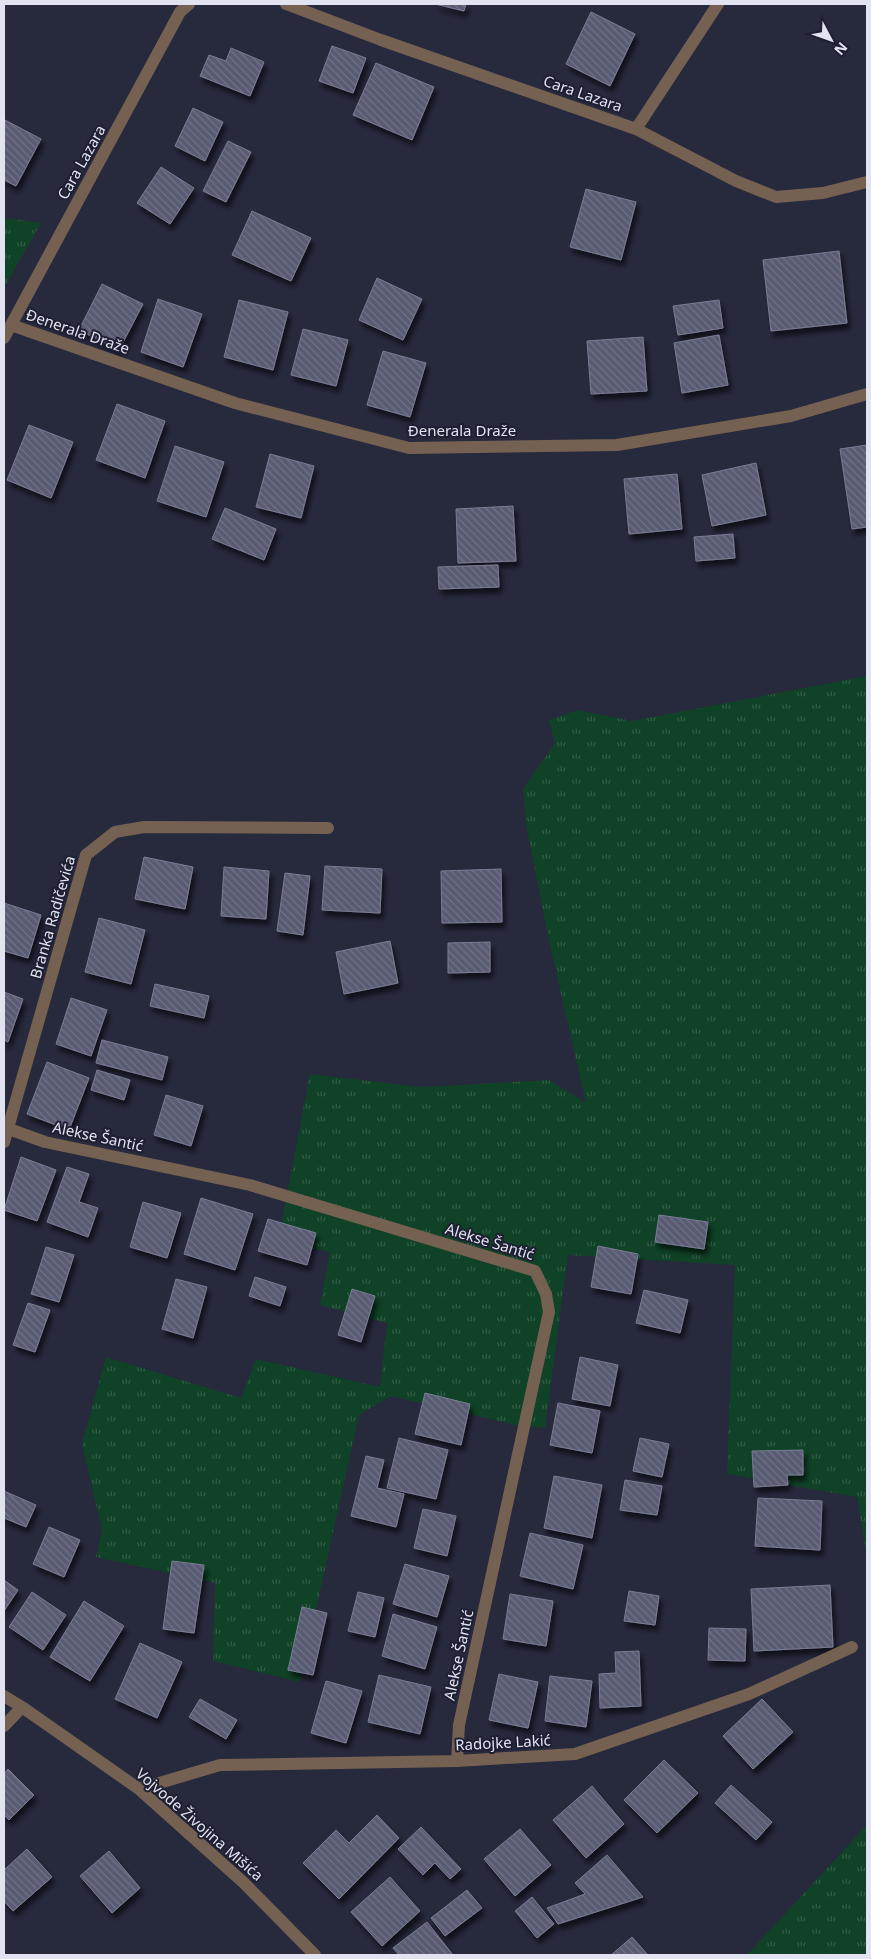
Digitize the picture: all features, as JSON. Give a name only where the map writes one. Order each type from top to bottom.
[{"type":"street","name":"Cara Lazara","points":[[4,338],[180,12],[189,4]]},
{"type":"street","name":"Cara Lazara","points":[[286,4],[381,40],[636,129],[736,181],[776,197],[822,193],[867,182]]},
{"type":"street","points":[[636,129],[718,4]]},
{"type":"street","name":"Đenerala Draže","points":[[11,325],[235,403],[409,448],[617,445],[791,416],[867,394]]},
{"type":"street","name":"Branka Radičevića","points":[[4,1142],[86,854],[115,832],[144,827],[328,828]]},
{"type":"street","name":"Alekse Šantić","points":[[9,1129],[45,1142],[250,1185],[536,1271],[546,1294],[549,1312],[459,1725],[457,1761]]},
{"type":"street","name":"Radojke Lakić","points":[[139,1789],[220,1765],[457,1761],[575,1754],[750,1694],[852,1647]]},
{"type":"street","name":"Vojvode Živojina Mišića","points":[[4,1696],[139,1789],[244,1882],[315,1955]]},
{"type":"street","points":[[4,1726],[22,1707]]},
{"type":"green space","points":[[4,218],[41,223],[4,288]]},
{"type":"green space","points":[[867,676],[867,1558],[857,1497],[727,1474],[735,1265],[568,1255],[545,1428],[516,1425],[391,1396],[359,1415],[300,1682],[213,1661],[215,1583],[96,1557],[102,1530],[82,1444],[106,1357],[241,1398],[256,1359],[380,1387],[387,1323],[320,1305],[330,1252],[283,1242],[282,1220],[310,1074],[421,1087],[549,1080],[586,1103],[549,941],[526,824],[523,789],[555,743],[549,720],[578,710],[632,721]]},
{"type":"green space","points":[[867,1824],[867,1955],[747,1955],[865,1827]]},
{"type":"building","points":[[435,4],[466,4],[464,11]]},
{"type":"building","points":[[591,12],[635,34],[610,86],[566,64]]},
{"type":"building","points":[[332,46],[366,58],[353,93],[319,81]]},
{"type":"building","points":[[231,48],[264,62],[250,96],[200,76],[209,55],[226,61]]},
{"type":"building","points":[[376,63],[434,87],[412,140],[353,115]]},
{"type":"building","points":[[193,108],[223,122],[205,161],[175,146]]},
{"type":"building","points":[[5,120],[41,139],[16,186],[4,180]]},
{"type":"building","points":[[228,141],[251,152],[226,202],[203,191]]},
{"type":"building","points":[[161,167],[194,188],[170,224],[137,203]]},
{"type":"building","points":[[586,189],[636,202],[621,260],[570,247]]},
{"type":"building","points":[[252,211],[311,238],[291,281],[232,255]]},
{"type":"building","points":[[839,251],[847,323],[771,331],[763,260]]},
{"type":"building","points":[[377,278],[422,299],[403,340],[359,320]]},
{"type":"building","points":[[102,284],[143,304],[119,350],[79,330]]},
{"type":"building","points":[[158,299],[202,314],[183,367],[141,352]]},
{"type":"building","points":[[239,300],[288,312],[273,370],[224,357]]},
{"type":"building","points":[[719,300],[723,328],[678,335],[673,306]]},
{"type":"building","points":[[303,329],[348,340],[336,386],[291,375]]},
{"type":"building","points":[[719,335],[728,385],[682,393],[674,343]]},
{"type":"building","points":[[643,337],[647,391],[591,394],[587,341]]},
{"type":"building","points":[[383,351],[426,363],[410,417],[367,405]]},
{"type":"building","points":[[117,404],[165,421],[145,478],[96,460]]},
{"type":"building","points":[[29,425],[73,442],[51,498],[7,480]]},
{"type":"building","points":[[867,445],[867,527],[852,529],[840,449]]},
{"type":"building","points":[[175,446],[224,462],[206,517],[157,501]]},
{"type":"building","points":[[270,454],[314,466],[301,518],[256,507]]},
{"type":"building","points":[[756,463],[766,515],[712,526],[702,475]]},
{"type":"building","points":[[677,474],[682,529],[629,534],[624,479]]},
{"type":"building","points":[[513,506],[516,561],[458,563],[456,509]]},
{"type":"building","points":[[225,508],[276,529],[264,560],[212,539]]},
{"type":"building","points":[[733,534],[735,558],[696,561],[694,537]]},
{"type":"building","points":[[498,565],[499,587],[439,589],[438,567]]},
{"type":"building","points":[[144,857],[193,867],[185,909],[135,899]]},
{"type":"building","points":[[325,866],[382,869],[380,913],[322,910]]},
{"type":"building","points":[[224,867],[269,871],[266,919],[221,916]]},
{"type":"building","points":[[501,869],[502,922],[442,923],[441,871]]},
{"type":"building","points":[[285,873],[310,876],[303,935],[277,931]]},
{"type":"building","points":[[4,903],[41,915],[28,958],[4,951]]},
{"type":"building","points":[[99,918],[145,930],[131,984],[85,972]]},
{"type":"building","points":[[390,941],[398,983],[344,994],[336,952]]},
{"type":"building","points":[[490,942],[490,972],[448,973],[448,943]]},
{"type":"building","points":[[155,984],[209,996],[204,1018],[150,1006]]},
{"type":"building","points":[[4,992],[23,999],[8,1042],[4,1040]]},
{"type":"building","points":[[71,998],[107,1010],[91,1056],[56,1044]]},
{"type":"building","points":[[102,1040],[168,1057],[162,1080],[96,1063]]},
{"type":"building","points":[[47,1062],[89,1078],[69,1130],[27,1114]]},
{"type":"building","points":[[97,1070],[130,1080],[124,1100],[91,1090]]},
{"type":"building","points":[[166,1095],[203,1106],[191,1146],[154,1135]]},
{"type":"building","points":[[21,1157],[56,1170],[37,1221],[4,1210]]},
{"type":"building","points":[[67,1167],[89,1174],[79,1202],[98,1208],[88,1237],[47,1222]]},
{"type":"building","points":[[201,1198],[253,1214],[235,1270],[184,1254]]},
{"type":"building","points":[[143,1202],[181,1213],[167,1258],[130,1247]]},
{"type":"building","points":[[659,1215],[708,1222],[704,1249],[655,1242]]},
{"type":"building","points":[[268,1219],[316,1233],[307,1265],[258,1251]]},
{"type":"building","points":[[598,1246],[638,1254],[631,1294],[591,1287]]},
{"type":"building","points":[[46,1247],[74,1255],[59,1302],[31,1294]]},
{"type":"building","points":[[255,1277],[286,1287],[280,1306],[249,1296]]},
{"type":"building","points":[[176,1279],[207,1287],[193,1338],[162,1329]]},
{"type":"building","points":[[352,1289],[375,1296],[361,1342],[338,1335]]},
{"type":"building","points":[[644,1290],[688,1300],[680,1333],[636,1323]]},
{"type":"building","points":[[28,1303],[50,1310],[35,1352],[13,1345]]},
{"type":"building","points":[[580,1357],[618,1365],[610,1406],[572,1399]]},
{"type":"building","points":[[425,1393],[470,1404],[461,1445],[415,1434]]},
{"type":"building","points":[[558,1403],[600,1411],[592,1453],[550,1445]]},
{"type":"building","points":[[399,1438],[448,1450],[436,1499],[387,1488]]},
{"type":"building","points":[[640,1438],[669,1444],[662,1477],[633,1471]]},
{"type":"building","points":[[803,1450],[803,1475],[787,1475],[788,1485],[754,1487],[752,1451]]},
{"type":"building","points":[[366,1456],[384,1460],[377,1488],[404,1494],[396,1527],[351,1516]]},
{"type":"building","points":[[554,1476],[602,1485],[592,1538],[544,1528]]},
{"type":"building","points":[[625,1480],[662,1486],[657,1515],[620,1510]]},
{"type":"building","points":[[4,1491],[36,1505],[26,1527],[4,1518]]},
{"type":"building","points":[[758,1498],[822,1501],[820,1550],[755,1546]]},
{"type":"building","points":[[423,1509],[456,1516],[447,1556],[414,1548]]},
{"type":"building","points":[[49,1527],[80,1540],[64,1577],[33,1564]]},
{"type":"building","points":[[530,1533],[583,1545],[573,1589],[520,1576]]},
{"type":"building","points":[[172,1561],[204,1565],[194,1633],[163,1629]]},
{"type":"building","points":[[405,1564],[449,1576],[437,1617],[393,1604]]},
{"type":"building","points":[[4,1580],[18,1590],[4,1611]]},
{"type":"building","points":[[830,1585],[833,1647],[754,1651],[751,1589]]},
{"type":"building","points":[[629,1591],[659,1596],[655,1625],[624,1621]]},
{"type":"building","points":[[32,1592],[66,1615],[43,1650],[9,1627]]},
{"type":"building","points":[[358,1592],[384,1598],[375,1637],[348,1631]]},
{"type":"building","points":[[510,1594],[553,1601],[546,1646],[503,1639]]},
{"type":"building","points":[[84,1601],[124,1626],[90,1681],[50,1657]]},
{"type":"building","points":[[302,1607],[327,1613],[313,1675],[288,1670]]},
{"type":"building","points":[[393,1614],[437,1627],[425,1669],[382,1656]]},
{"type":"building","points":[[709,1628],[746,1629],[745,1661],[708,1660]]},
{"type":"building","points":[[140,1643],[182,1662],[157,1718],[115,1699]]},
{"type":"building","points":[[639,1651],[641,1706],[600,1708],[599,1674],[616,1673],[615,1652]]},
{"type":"building","points":[[499,1674],[538,1682],[528,1728],[489,1720]]},
{"type":"building","points":[[379,1675],[431,1687],[420,1734],[368,1722]]},
{"type":"building","points":[[550,1676],[592,1681],[586,1727],[545,1721]]},
{"type":"building","points":[[326,1681],[362,1691],[346,1743],[311,1733]]},
{"type":"building","points":[[200,1699],[237,1720],[226,1739],[189,1717]]},
{"type":"building","points":[[762,1699],[793,1732],[753,1769],[723,1736]]},
{"type":"building","points":[[664,1760],[698,1793],[657,1833],[624,1800]]},
{"type":"building","points":[[8,1769],[34,1795],[9,1820],[4,1815],[4,1774]]},
{"type":"building","points":[[731,1785],[772,1822],[756,1840],[715,1803]]},
{"type":"building","points":[[592,1786],[624,1824],[586,1858],[553,1820]]},
{"type":"building","points":[[377,1815],[399,1838],[339,1899],[303,1863],[336,1830],[349,1843]]},
{"type":"building","points":[[421,1827],[461,1869],[450,1879],[435,1863],[423,1875],[398,1849]]},
{"type":"building","points":[[520,1829],[551,1865],[515,1896],[484,1859]]},
{"type":"building","points":[[27,1849],[52,1877],[13,1911],[4,1901],[4,1870]]},
{"type":"building","points":[[109,1851],[140,1888],[112,1913],[80,1876]]},
{"type":"building","points":[[607,1855],[643,1897],[558,1924],[547,1908],[585,1894],[575,1883]]},
{"type":"building","points":[[390,1877],[420,1911],[382,1946],[351,1912]]},
{"type":"building","points":[[467,1890],[482,1908],[445,1936],[431,1918]]},
{"type":"building","points":[[532,1897],[554,1924],[537,1938],[515,1911]]},
{"type":"building","points":[[427,1922],[453,1955],[399,1955],[393,1948]]},
{"type":"building","points":[[632,1937],[648,1955],[611,1955]]}]
